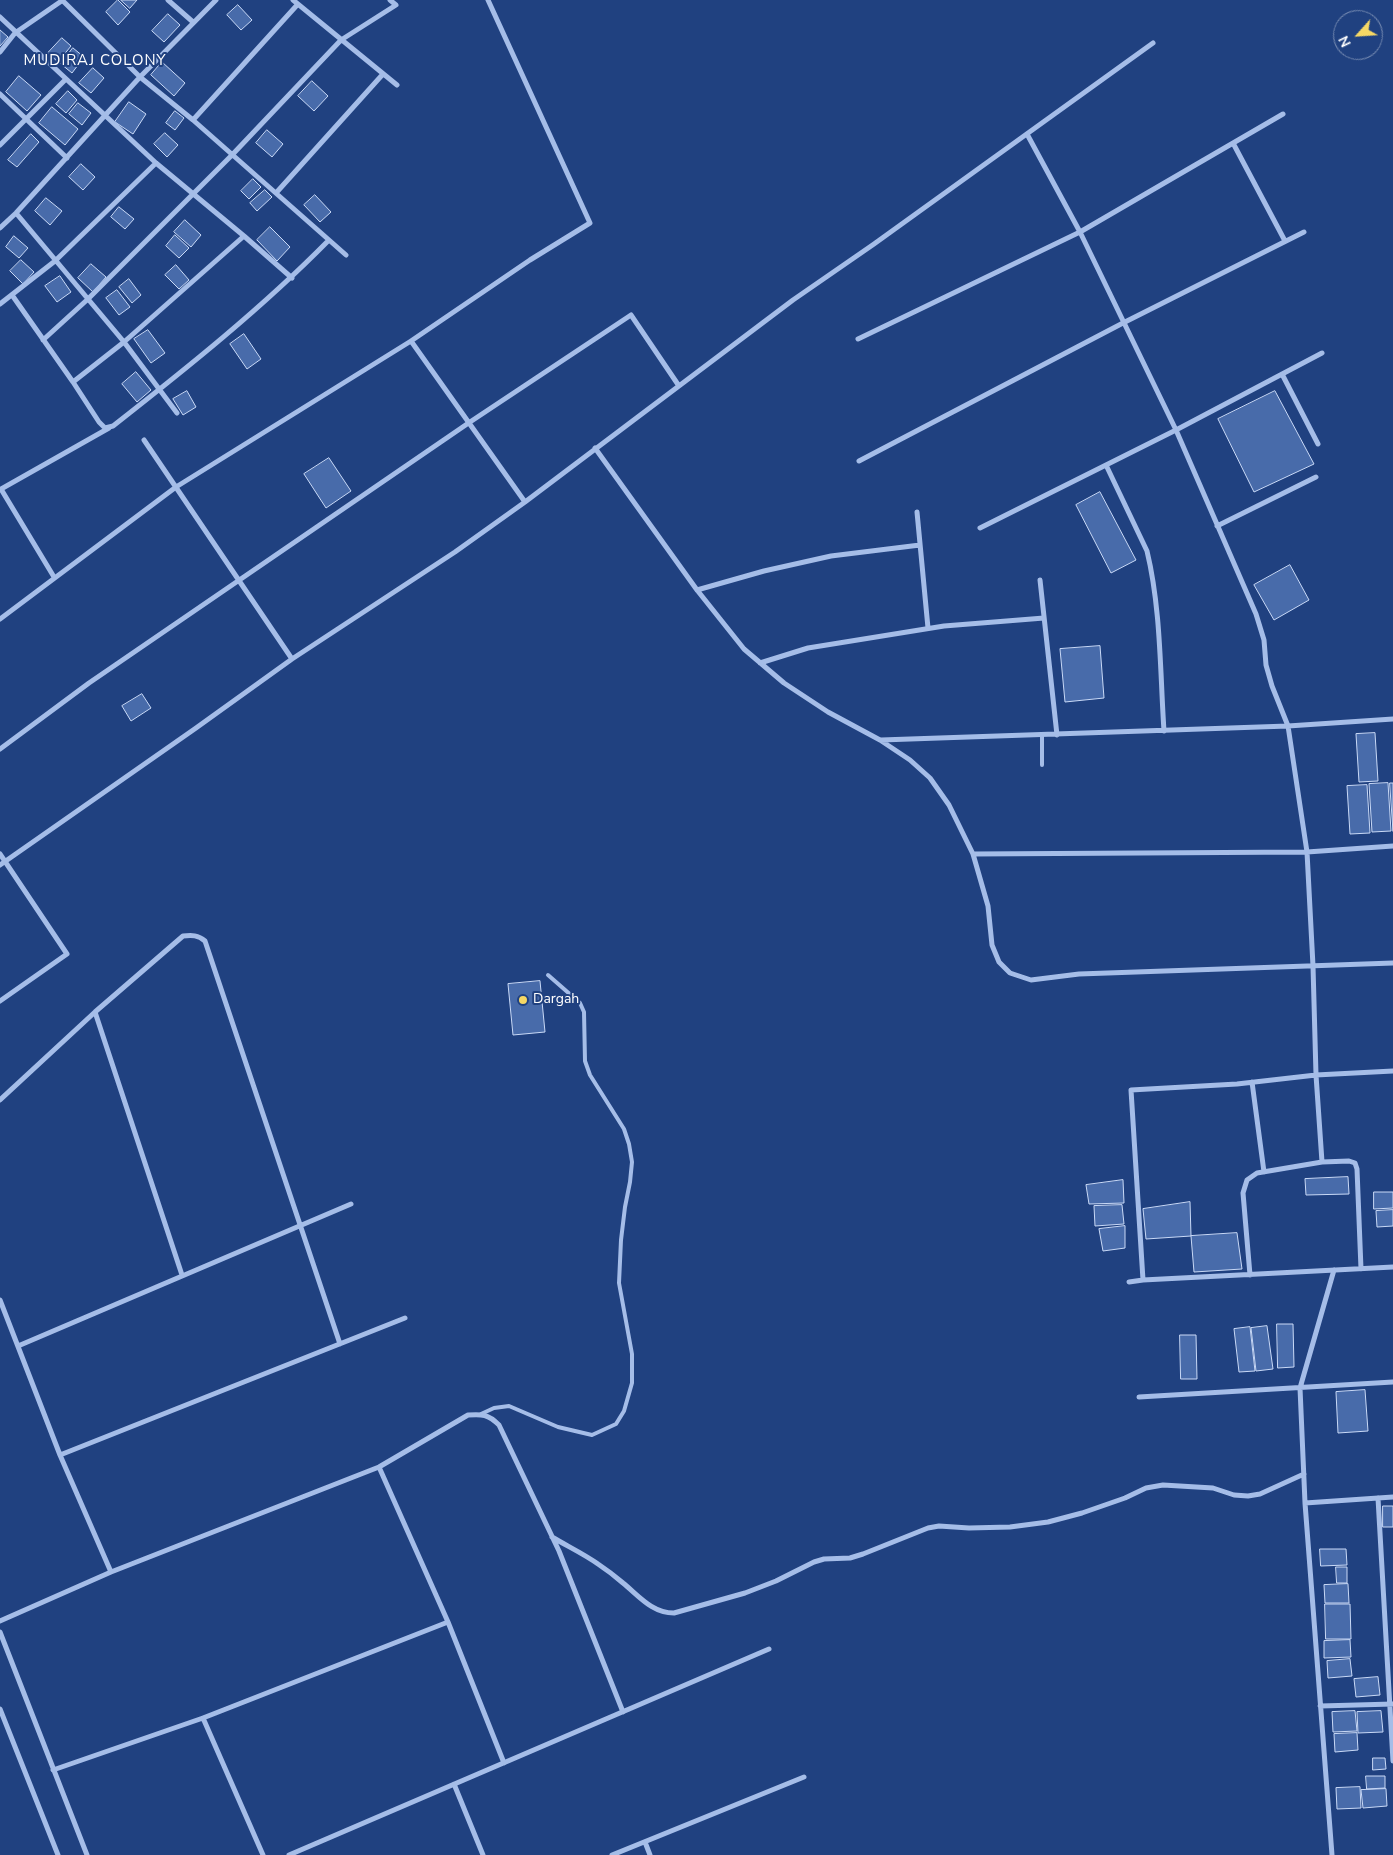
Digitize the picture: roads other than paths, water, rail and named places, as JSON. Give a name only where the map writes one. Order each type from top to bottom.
[{"type":"street","points":[[0,52],[15,32],[62,0],[140,76],[193,120],[346,255]]},
{"type":"street","points":[[168,0],[193,22]]},
{"type":"street","points":[[0,228],[67,158],[140,76],[216,0]]},
{"type":"street","points":[[293,0],[397,86]]},
{"type":"street","points":[[43,340],[88,299],[342,40],[396,5],[390,0]]},
{"type":"street","points":[[0,619],[176,487],[411,341],[530,260],[590,222],[488,0]]},
{"type":"street","points":[[193,120],[298,4]]},
{"type":"street","points":[[0,17],[156,163],[292,278]]},
{"type":"street","points":[[2,863],[292,659],[454,552],[525,502],[793,300],[1153,43]]},
{"type":"street","points":[[276,193],[383,74]]},
{"type":"street","points":[[0,145],[66,79]]},
{"type":"street","points":[[0,94],[67,158]]},
{"type":"street","points":[[858,339],[1080,232],[1283,114]]},
{"type":"street","points":[[1027,134],[1080,232],[1176,430],[1256,614],[1264,640],[1266,665],[1288,726],[1306,852],[1313,966],[1316,1075],[1322,1162]]},
{"type":"street","points":[[1233,143],[1286,241]]},
{"type":"street","points":[[0,304],[55,260],[156,163]]},
{"type":"street","points":[[16,213],[124,342],[177,413]]},
{"type":"street","points":[[859,461],[1123,323],[1304,232]]},
{"type":"street","points":[[73,382],[124,342],[244,236]]},
{"type":"street","points":[[54,577],[1,489],[113,426],[159,390],[292,278],[328,241]]},
{"type":"street","points":[[12,295],[99,422],[105,428],[109,428]]},
{"type":"street","points":[[0,749],[89,683],[631,314],[679,386]]},
{"type":"street","points":[[411,341],[525,502]]},
{"type":"street","points":[[980,528],[1176,430],[1322,353]]},
{"type":"street","points":[[1282,374],[1318,444]]},
{"type":"street","points":[[144,440],[292,659]]},
{"type":"street","points":[[596,448],[697,590],[744,649],[784,683],[828,712],[880,740],[910,760],[930,778],[949,805],[973,854],[988,906],[992,946],[999,962],[1010,973],[1031,980],[1079,974],[1393,963]]},
{"type":"street","points":[[1106,465],[1148,551],[1156,606],[1164,731]]},
{"type":"street","points":[[1217,526],[1316,477]]},
{"type":"street","points":[[917,512],[928,628]]},
{"type":"street","points":[[697,590],[764,571],[831,556],[920,545]]},
{"type":"street","points":[[1040,580],[1057,735]]},
{"type":"street","points":[[760,663],[808,648],[928,628],[1044,618]]},
{"type":"street","points":[[880,740],[1042,736],[1288,726],[1393,719]]},
{"type":"street","points":[[973,854],[1306,852],[1393,846]]},
{"type":"street","points":[[0,854],[2,863],[67,954],[0,1001]]},
{"type":"street","points":[[0,1100],[95,1012],[183,936],[199,936],[205,941],[340,1344]]},
{"type":"street","points":[[95,1012],[182,1275]]},
{"type":"street","points":[[1142,1280],[1131,1090],[1252,1082],[1316,1075],[1393,1072]]},
{"type":"street","points":[[1252,1082],[1264,1172]]},
{"type":"street","points":[[1250,1275],[1243,1193],[1246,1180],[1257,1173],[1322,1162],[1355,1163],[1357,1169],[1361,1269]]},
{"type":"street","points":[[18,1346],[350,1204]]},
{"type":"street","points":[[1129,1282],[1393,1267]]},
{"type":"street","points":[[1332,1855],[1305,1502],[1300,1388],[1334,1270]]},
{"type":"street","points":[[0,1300],[60,1455],[110,1572]]},
{"type":"street","points":[[60,1455],[405,1318]]},
{"type":"street","points":[[1139,1397],[1393,1382]]},
{"type":"street","points":[[0,1621],[110,1572],[379,1467],[468,1415],[481,1414],[490,1416],[498,1424],[552,1537],[623,1712]]},
{"type":"street","points":[[379,1467],[448,1622],[504,1763]]},
{"type":"street","points":[[552,1537],[596,1563],[655,1609],[666,1613],[674,1613],[745,1593],[814,1562],[824,1559],[850,1558],[863,1554],[928,1528],[939,1526],[969,1528],[1010,1527],[1048,1522],[1090,1510],[1125,1498],[1146,1488],[1163,1484],[1213,1488],[1234,1495],[1248,1496],[1260,1494],[1304,1474]]},
{"type":"street","points":[[1305,1502],[1393,1497]]},
{"type":"street","points":[[1378,1498],[1393,1761]]},
{"type":"street","points":[[53,1770],[203,1718],[448,1622]]},
{"type":"street","points":[[0,1632],[87,1855]]},
{"type":"street","points":[[289,1855],[769,1649]]},
{"type":"street","points":[[1320,1706],[1391,1704]]},
{"type":"street","points":[[0,1709],[58,1855]]},
{"type":"street","points":[[203,1718],[263,1855]]},
{"type":"street","points":[[612,1855],[804,1777]]},
{"type":"street","points":[[454,1784],[483,1855]]},
{"type":"street","points":[[645,1842],[650,1855]]},
{"type":"lane","points":[[1042,736],[1042,765]]},
{"type":"lane","points":[[481,1414],[494,1408],[509,1406],[558,1427],[592,1435],[616,1424],[624,1411],[632,1382],[632,1354],[619,1283],[621,1240],[632,1162],[630,1144],[624,1129],[590,1075],[585,1061],[584,1012],[580,1003],[548,975]]},
{"type":"place","name":"Dargah","points":[[523,1000]]},
{"type":"district","name":"MUDIRAJ COLONY","points":[[95,61]]}]
